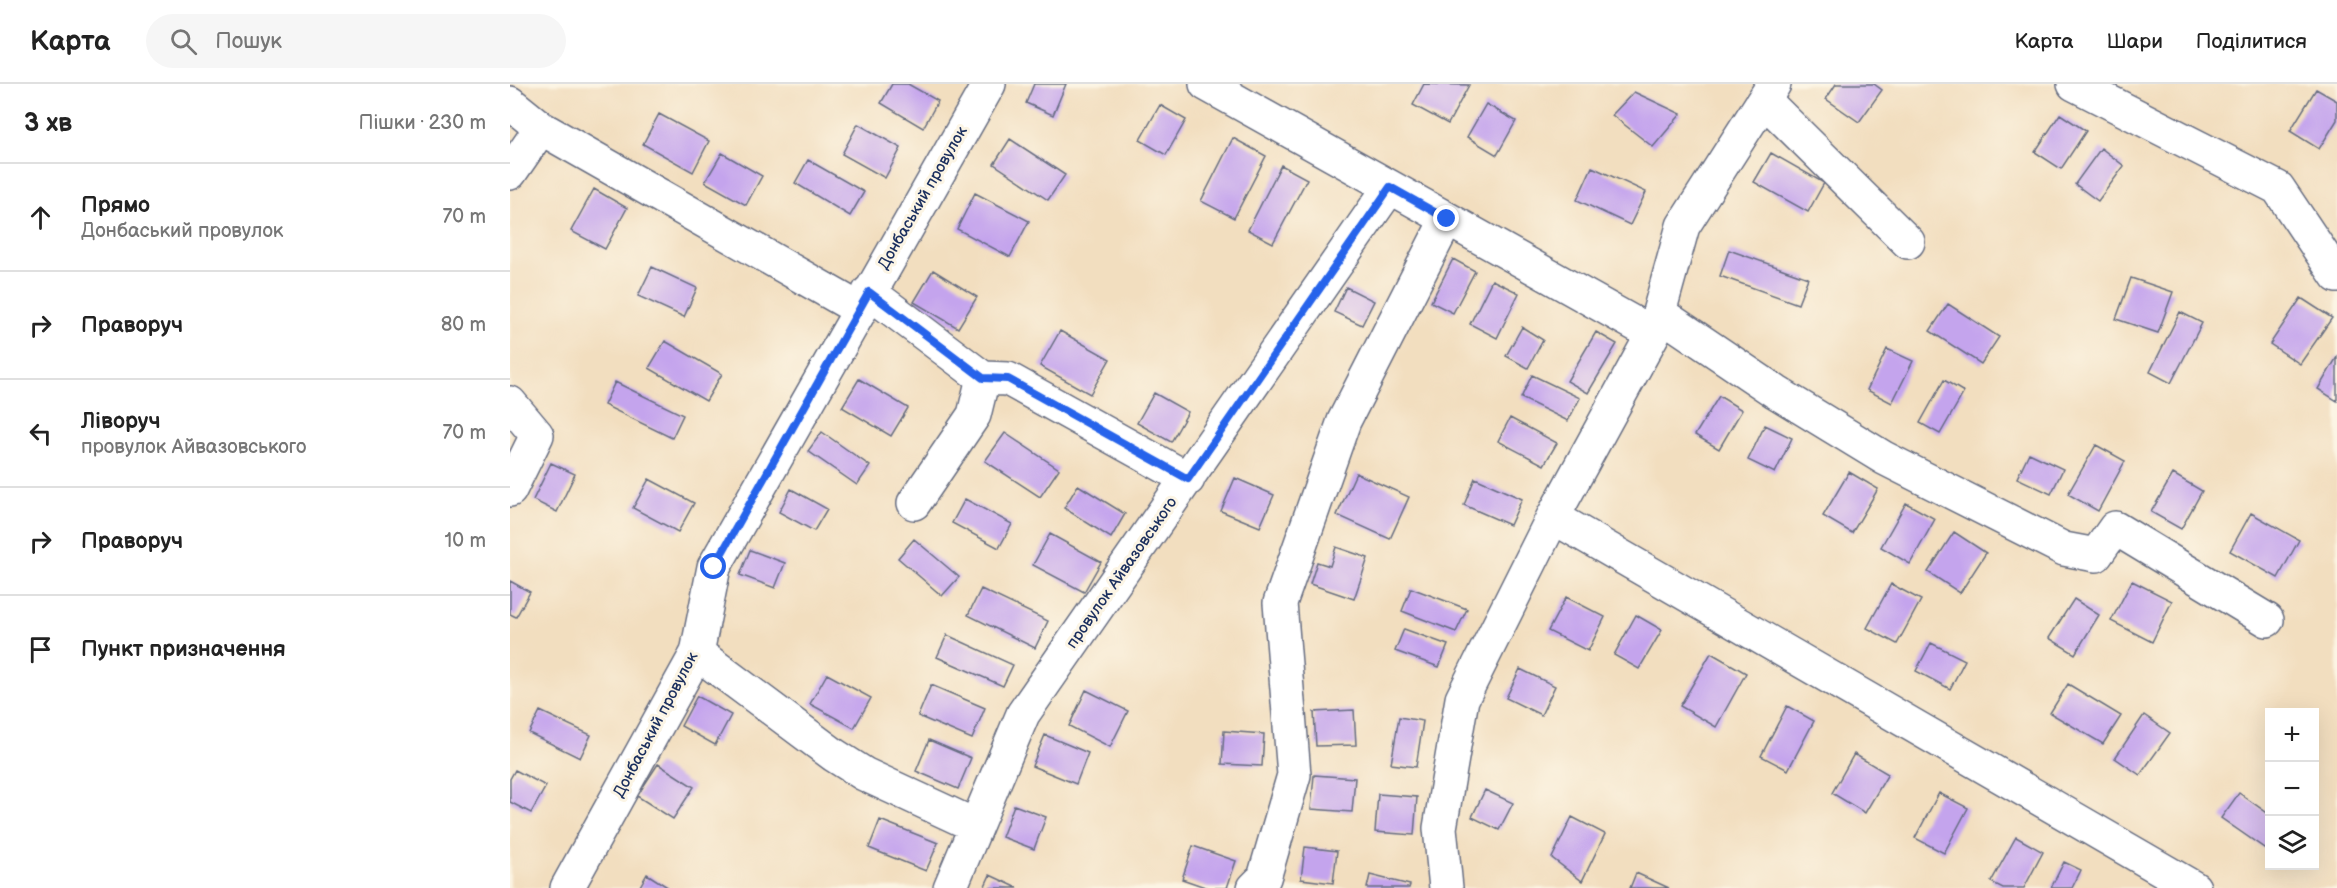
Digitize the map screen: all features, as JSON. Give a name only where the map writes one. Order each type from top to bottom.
[{"type":"street","name":"Донбаський провулок","points":[[567,888],[697,653],[714,567],[989,84]]},
{"type":"street","points":[[1206,84],[1447,219],[1656,323],[1884,458],[2064,549],[2096,555],[2115,528],[2267,620]]},
{"type":"street","points":[[2074,84],[2278,188],[2337,276]]},
{"type":"street","points":[[1446,888],[1440,828],[1462,699],[1553,517],[1656,323],[1683,226],[1769,92],[1908,242]]},
{"type":"street","points":[[510,103],[541,128],[864,301],[983,378],[1008,379],[1188,479]]},
{"type":"street","points":[[510,173],[541,128]]},
{"type":"street","name":"провулок Айвазовського","points":[[950,888],[974,825],[1023,714],[1390,187]]},
{"type":"street","points":[[1254,888],[1264,878],[1294,775],[1280,603],[1344,422],[1447,219]]},
{"type":"street","points":[[914,503],[974,415],[983,378]]},
{"type":"street","points":[[510,403],[537,435],[510,490]]},
{"type":"street","points":[[1553,517],[2194,888]]},
{"type":"street","points":[[697,653],[834,755],[864,774],[974,825]]},
{"type":"building","points":[[892,84],[908,84],[938,101],[923,128],[881,103]]},
{"type":"building","points":[[1034,84],[1066,84],[1053,115],[1026,103]]},
{"type":"building","points":[[1424,84],[1469,85],[1448,124],[1413,105]]},
{"type":"building","points":[[1836,84],[1874,84],[1882,90],[1859,122],[1826,99]]},
{"type":"building","points":[[2316,89],[2337,101],[2337,120],[2319,149],[2290,131]]},
{"type":"building","points":[[1634,92],[1681,114],[1653,147],[1612,115]]},
{"type":"building","points":[[1486,104],[1516,121],[1497,155],[1467,137]]},
{"type":"building","points":[[1160,105],[1186,120],[1166,155],[1140,140]]},
{"type":"building","points":[[659,114],[709,141],[693,172],[643,144]]},
{"type":"building","points":[[2060,114],[2086,131],[2061,169],[2035,152]]},
{"type":"building","points":[[858,124],[901,148],[885,178],[842,154]]},
{"type":"building","points":[[1233,138],[1266,156],[1234,218],[1201,201]]},
{"type":"building","points":[[1010,139],[1065,175],[1048,200],[994,164]]},
{"type":"building","points":[[2101,148],[2124,166],[2098,201],[2075,184]]},
{"type":"building","points":[[722,153],[762,176],[746,205],[705,182]]},
{"type":"building","points":[[1771,153],[1824,183],[1808,212],[1754,182]]},
{"type":"building","points":[[808,160],[864,192],[850,216],[795,183]]},
{"type":"building","points":[[1281,165],[1307,179],[1273,243],[1248,230]]},
{"type":"building","points":[[1592,167],[1646,192],[1630,225],[1577,200]]},
{"type":"building","points":[[594,189],[627,208],[605,249],[571,231]]},
{"type":"building","points":[[975,193],[1029,221],[1010,257],[957,229]]},
{"type":"building","points":[[1729,250],[1808,278],[1798,304],[1720,276]]},
{"type":"building","points":[[1453,259],[1475,271],[1453,313],[1431,302]]},
{"type":"building","points":[[652,267],[697,288],[684,317],[638,296]]},
{"type":"building","points":[[933,270],[977,297],[958,328],[914,302]]},
{"type":"building","points":[[2131,278],[2173,292],[2158,333],[2116,319]]},
{"type":"building","points":[[1492,280],[1519,293],[1497,338],[1470,324]]},
{"type":"building","points":[[1346,287],[1374,301],[1362,325],[1334,312]]},
{"type":"building","points":[[2301,298],[2332,318],[2300,364],[2270,344]]},
{"type":"building","points":[[1948,304],[1999,337],[1981,364],[1930,331]]},
{"type":"building","points":[[2180,312],[2202,323],[2171,383],[2150,372]]},
{"type":"building","points":[[1522,327],[1543,340],[1528,368],[1506,356]]},
{"type":"building","points":[[1060,331],[1110,359],[1090,394],[1040,366]]},
{"type":"building","points":[[1596,332],[1617,344],[1588,393],[1567,381]]},
{"type":"building","points":[[665,341],[722,374],[706,401],[649,368]]},
{"type":"building","points":[[1887,349],[1913,361],[1892,403],[1867,390]]},
{"type":"building","points":[[2337,357],[2337,401],[2318,389]]},
{"type":"building","points":[[1532,375],[1580,398],[1568,421],[1521,398]]},
{"type":"building","points":[[859,379],[908,408],[891,436],[842,407]]},
{"type":"building","points":[[1944,380],[1964,392],[1940,434],[1920,423]]},
{"type":"building","points":[[615,382],[683,415],[672,438],[604,405]]},
{"type":"building","points":[[1154,393],[1188,412],[1171,442],[1137,423]]},
{"type":"building","points":[[1719,396],[1742,410],[1719,449],[1695,435]]},
{"type":"building","points":[[1510,418],[1557,443],[1544,465],[1498,441]]},
{"type":"building","points":[[1765,425],[1792,438],[1775,473],[1748,460]]},
{"type":"building","points":[[822,432],[870,466],[857,485],[808,451]]},
{"type":"building","points":[[1005,433],[1059,469],[1040,497],[985,461]]},
{"type":"building","points":[[2096,445],[2125,461],[2098,511],[2068,494]]},
{"type":"building","points":[[2029,453],[2063,469],[2051,494],[2017,478]]},
{"type":"building","points":[[551,463],[575,474],[557,512],[533,500]]},
{"type":"building","points":[[1849,472],[1878,489],[1852,533],[1823,516]]},
{"type":"building","points":[[1356,473],[1409,497],[1390,539],[1337,515]]},
{"type":"building","points":[[2173,474],[2202,491],[2181,529],[2151,512]]},
{"type":"building","points":[[1235,478],[1274,495],[1260,527],[1221,511]]},
{"type":"building","points":[[1475,478],[1522,499],[1510,525],[1464,505]]},
{"type":"building","points":[[649,479],[694,503],[678,532],[633,508]]},
{"type":"building","points":[[1078,485],[1125,514],[1111,538],[1064,508]]},
{"type":"building","points":[[791,489],[827,509],[814,531],[779,512]]},
{"type":"building","points":[[965,499],[1012,524],[999,548],[952,523]]},
{"type":"building","points":[[1906,503],[1935,519],[1910,564],[1881,547]]},
{"type":"building","points":[[2251,513],[2299,540],[2278,578],[2230,551]]},
{"type":"building","points":[[1954,532],[1986,553],[1960,593],[1928,572]]},
{"type":"building","points":[[1050,534],[1101,562],[1084,592],[1033,565]]},
{"type":"building","points":[[914,539],[959,577],[942,596],[898,558]]},
{"type":"building","points":[[1336,547],[1368,558],[1354,599],[1310,584],[1317,562],[1330,566]]},
{"type":"building","points":[[750,550],[785,563],[775,588],[740,575]]},
{"type":"building","points":[[510,581],[530,592],[516,617],[510,614]]},
{"type":"building","points":[[2132,581],[2172,601],[2152,642],[2111,621]]},
{"type":"building","points":[[1891,584],[1921,600],[1897,644],[1867,628]]},
{"type":"building","points":[[1411,588],[1467,609],[1456,632],[1402,611]]},
{"type":"building","points":[[981,589],[1048,621],[1035,648],[968,615]]},
{"type":"building","points":[[1566,597],[1605,617],[1588,651],[1548,631]]},
{"type":"building","points":[[2074,599],[2099,615],[2075,654],[2049,638]]},
{"type":"building","points":[[1636,615],[1662,630],[1639,669],[1614,655]]},
{"type":"building","points":[[1404,629],[1448,645],[1439,667],[1395,651]]},
{"type":"building","points":[[947,635],[1013,665],[1003,686],[937,657]]},
{"type":"building","points":[[1931,643],[1965,660],[1950,689],[1916,671]]},
{"type":"building","points":[[1711,653],[1746,673],[1716,727],[1680,706]]},
{"type":"building","points":[[1520,669],[1555,686],[1541,715],[1506,698]]},
{"type":"building","points":[[827,674],[871,698],[854,728],[810,704]]},
{"type":"building","points":[[2068,684],[2121,716],[2103,744],[2050,713]]},
{"type":"building","points":[[931,685],[985,708],[972,739],[918,716]]},
{"type":"building","points":[[1086,690],[1128,711],[1110,747],[1069,726]]},
{"type":"building","points":[[697,696],[731,715],[715,745],[681,726]]},
{"type":"building","points":[[1787,706],[1814,721],[1788,770],[1761,756]]},
{"type":"building","points":[[1354,710],[1356,745],[1316,746],[1314,712]]},
{"type":"building","points":[[540,711],[591,735],[580,758],[529,733]]},
{"type":"building","points":[[2144,715],[2170,733],[2140,775],[2115,758]]},
{"type":"building","points":[[1399,717],[1423,721],[1416,767],[1391,764]]},
{"type":"building","points":[[1224,731],[1264,734],[1262,766],[1222,764]]},
{"type":"building","points":[[1045,735],[1088,753],[1076,784],[1032,766]]},
{"type":"building","points":[[929,740],[971,758],[958,789],[916,771]]},
{"type":"building","points":[[1854,754],[1888,774],[1865,813],[1832,793]]},
{"type":"building","points":[[658,764],[694,787],[673,819],[637,796]]},
{"type":"building","points":[[515,770],[546,786],[531,813],[510,802],[510,779]]},
{"type":"building","points":[[1314,775],[1355,778],[1352,812],[1311,809]]},
{"type":"building","points":[[1485,790],[1513,803],[1499,830],[1472,817]]},
{"type":"building","points":[[1939,793],[1968,808],[1944,853],[1915,838]]},
{"type":"building","points":[[2239,793],[2265,811],[2265,849],[2221,818]]},
{"type":"building","points":[[1378,794],[1417,797],[1414,835],[1375,832]]},
{"type":"building","points":[[1014,805],[1046,817],[1034,849],[1002,837]]},
{"type":"building","points":[[1572,817],[1605,834],[1582,881],[1552,858]]},
{"type":"building","points":[[880,820],[938,843],[926,871],[869,848]]},
{"type":"building","points":[[2016,837],[2043,852],[2024,888],[2003,888],[1991,882]]},
{"type":"building","points":[[1193,846],[1236,861],[1227,888],[1208,888],[1182,879]]},
{"type":"building","points":[[1305,847],[1337,851],[1333,883],[1301,879]]},
{"type":"building","points":[[2064,862],[2081,870],[2072,888],[2051,888]]},
{"type":"building","points":[[1636,873],[1669,888],[1630,888]]},
{"type":"building","points":[[647,874],[669,888],[639,888]]},
{"type":"building","points":[[990,875],[1018,888],[984,888]]},
{"type":"building","points":[[1370,875],[1410,885],[1409,888],[1367,888]]},
{"type":"route","points":[[714,567],[869,292],[983,378],[1008,379],[1188,479],[1390,187],[1447,219]]}]
